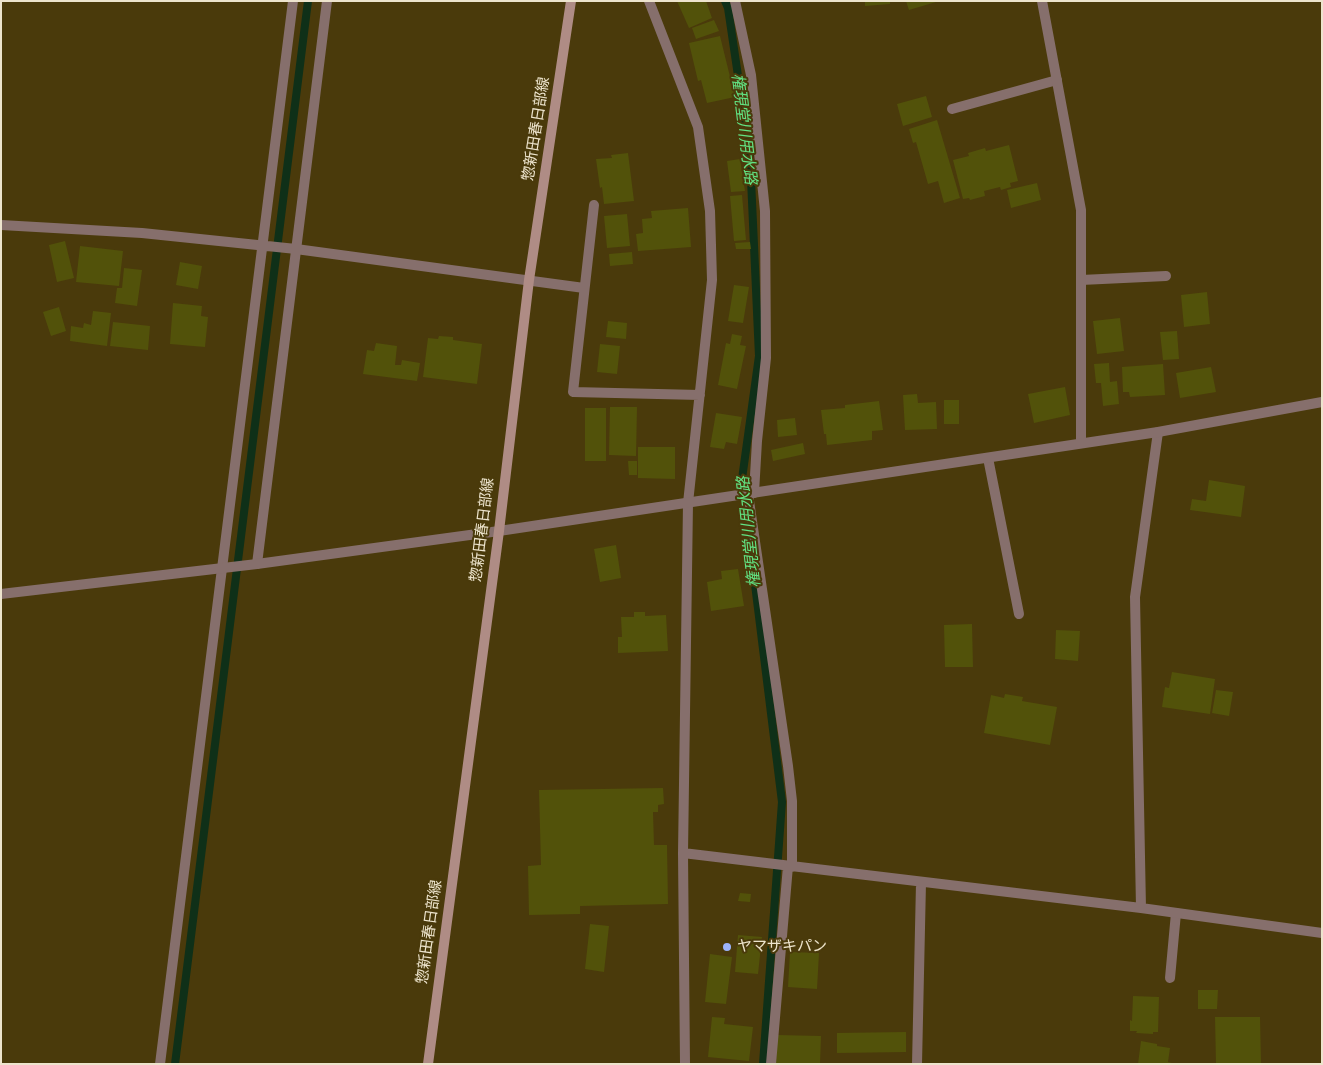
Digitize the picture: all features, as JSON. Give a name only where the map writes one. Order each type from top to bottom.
[{"type":"main road","name":"惣新田春日部線","points":[[428,1064],[499,531],[529,280],[571,1]]},
{"type":"street","points":[[160,1064],[293,1]]},
{"type":"street","points":[[257,564],[327,1]]},
{"type":"street","points":[[649,1],[698,127],[710,211],[712,280],[688,502],[683,853],[685,1064]]},
{"type":"street","points":[[735,1],[751,75],[765,211],[766,358],[749,493],[792,801],[790,867],[771,1064]]},
{"type":"street","points":[[1042,1],[1081,210],[1081,443]]},
{"type":"street","points":[[952,108],[1057,80]]},
{"type":"street","points":[[594,205],[573,392],[700,395]]},
{"type":"street","points":[[1,225],[142,233],[296,249],[584,288]]},
{"type":"street","points":[[1081,280],[1166,276]]},
{"type":"street","points":[[1,594],[257,564],[499,531],[1158,432],[1322,402]]},
{"type":"street","points":[[1141,908],[1135,597],[1158,432]]},
{"type":"street","points":[[988,458],[1019,614]]},
{"type":"street","points":[[683,853],[1141,908],[1322,933]]},
{"type":"street","points":[[917,1064],[921,883]]},
{"type":"street","points":[[1170,978],[1176,913]]},
{"type":"building","points":[[677,1],[706,1],[712,18],[689,28]]},
{"type":"building","points":[[865,1],[890,1],[890,4],[865,6]]},
{"type":"building","points":[[906,1],[936,1],[936,2],[909,10]]},
{"type":"building","points":[[714,20],[719,31],[696,39],[692,28]]},
{"type":"building","points":[[720,36],[735,97],[707,103],[701,80],[698,81],[689,43]]},
{"type":"building","points":[[926,96],[932,117],[903,126],[897,104]]},
{"type":"building","points":[[937,120],[960,198],[944,203],[938,181],[928,184],[916,142],[913,143],[909,129]]},
{"type":"building","points":[[1009,145],[1018,181],[1010,183],[1011,187],[1001,190],[1000,187],[984,191],[985,196],[970,200],[969,198],[963,199],[953,160],[969,156],[968,153],[985,148],[986,151]]},
{"type":"building","points":[[628,153],[634,201],[604,204],[596,159],[612,158],[611,155]]},
{"type":"building","points":[[740,159],[745,191],[731,192],[727,161]]},
{"type":"building","points":[[1037,183],[1041,200],[1011,208],[1007,190]]},
{"type":"building","points":[[742,195],[746,240],[734,241],[730,196]]},
{"type":"building","points":[[688,208],[691,247],[638,251],[636,234],[643,233],[642,219],[652,218],[651,211]]},
{"type":"building","points":[[627,214],[630,246],[607,248],[604,216]]},
{"type":"building","points":[[65,241],[74,278],[57,282],[49,245]]},
{"type":"building","points":[[750,242],[751,249],[736,249],[735,243]]},
{"type":"building","points":[[80,246],[123,251],[119,286],[76,282]]},
{"type":"building","points":[[632,252],[633,264],[610,266],[609,254]]},
{"type":"building","points":[[180,262],[202,266],[198,289],[176,285]]},
{"type":"building","points":[[124,268],[142,270],[137,306],[115,303],[117,288],[122,288]]},
{"type":"building","points":[[734,285],[749,287],[743,323],[728,321]]},
{"type":"building","points":[[1207,292],[1210,324],[1184,327],[1181,295]]},
{"type":"building","points":[[173,303],[202,306],[201,316],[208,317],[205,347],[170,344]]},
{"type":"building","points":[[59,307],[66,331],[51,336],[43,312]]},
{"type":"building","points":[[93,311],[111,313],[107,346],[70,341],[71,326],[83,328],[84,323],[91,325]]},
{"type":"building","points":[[1120,318],[1124,351],[1097,354],[1093,321]]},
{"type":"building","points":[[608,321],[627,323],[626,339],[606,337]]},
{"type":"building","points":[[113,322],[150,326],[148,350],[110,346]]},
{"type":"building","points":[[1177,331],[1179,359],[1163,360],[1160,332]]},
{"type":"building","points":[[732,334],[742,336],[740,345],[746,346],[737,389],[718,385],[726,343],[730,344]]},
{"type":"building","points":[[439,336],[453,337],[453,340],[482,344],[477,384],[423,377],[428,338],[438,339]]},
{"type":"building","points":[[376,343],[397,346],[395,365],[401,365],[402,360],[420,363],[417,381],[363,374],[367,350],[374,351]]},
{"type":"building","points":[[600,344],[620,346],[617,374],[597,372]]},
{"type":"building","points":[[1109,363],[1110,382],[1117,381],[1119,404],[1103,406],[1101,383],[1096,383],[1094,364]]},
{"type":"building","points":[[1163,364],[1165,395],[1130,397],[1129,392],[1123,392],[1122,367]]},
{"type":"building","points":[[1211,367],[1216,392],[1180,398],[1176,373]]},
{"type":"building","points":[[1065,387],[1070,415],[1034,423],[1028,394]]},
{"type":"building","points":[[917,394],[918,403],[936,402],[937,429],[905,430],[903,395]]},
{"type":"building","points":[[944,400],[959,400],[959,424],[944,424]]},
{"type":"building","points":[[879,401],[883,430],[872,431],[872,440],[827,445],[821,410],[845,408],[845,405]]},
{"type":"building","points":[[610,407],[637,407],[636,456],[609,455]]},
{"type":"building","points":[[585,408],[606,408],[606,461],[585,461]]},
{"type":"building","points":[[716,413],[742,417],[737,444],[726,442],[724,449],[710,447]]},
{"type":"building","points":[[795,418],[797,435],[778,437],[777,420]]},
{"type":"building","points":[[803,443],[805,454],[773,461],[771,450]]},
{"type":"building","points":[[638,447],[675,447],[675,479],[638,478]]},
{"type":"building","points":[[628,461],[637,461],[637,475],[629,475]]},
{"type":"building","points":[[1209,480],[1245,486],[1241,517],[1190,510],[1192,499],[1206,501]]},
{"type":"building","points":[[616,545],[621,578],[600,582],[594,549]]},
{"type":"building","points":[[738,569],[744,606],[711,611],[707,582],[722,579],[721,571]]},
{"type":"building","points":[[634,612],[645,612],[645,616],[666,615],[668,651],[618,653],[618,637],[622,637],[621,617],[634,617]]},
{"type":"building","points":[[972,624],[973,667],[945,667],[944,625]]},
{"type":"building","points":[[1056,630],[1080,631],[1078,661],[1055,659]]},
{"type":"building","points":[[1172,672],[1215,679],[1210,714],[1162,707],[1165,687],[1169,688]]},
{"type":"building","points":[[1216,690],[1233,692],[1229,716],[1212,713]]},
{"type":"building","points":[[1005,694],[1023,697],[1022,701],[1057,707],[1050,745],[984,733],[991,695],[1004,698]]},
{"type":"building","points":[[663,788],[664,804],[658,805],[658,812],[653,812],[654,845],[667,845],[668,904],[580,906],[580,914],[529,915],[528,866],[541,865],[539,790]]},
{"type":"building","points":[[740,893],[751,894],[750,902],[738,901]]},
{"type":"building","points":[[590,924],[609,926],[604,972],[585,969]]},
{"type":"building","points":[[738,935],[762,937],[758,974],[735,972]]},
{"type":"building","points":[[790,952],[819,953],[817,989],[788,987]]},
{"type":"building","points":[[710,954],[732,957],[726,1004],[705,1002]]},
{"type":"building","points":[[1198,990],[1218,990],[1217,1009],[1198,1009]]},
{"type":"building","points":[[1133,996],[1159,997],[1158,1032],[1153,1032],[1153,1034],[1130,1031]]},
{"type":"building","points":[[712,1017],[725,1018],[724,1024],[753,1027],[749,1061],[708,1057]]},
{"type":"building","points":[[1215,1017],[1260,1017],[1261,1064],[1216,1064]]},
{"type":"building","points":[[906,1032],[906,1052],[837,1053],[837,1033]]},
{"type":"building","points":[[777,1035],[821,1036],[820,1064],[776,1064]]},
{"type":"building","points":[[1141,1041],[1170,1048],[1168,1062],[1176,1064],[1138,1064]]},
{"type":"waterway","points":[[175,1064],[308,1]]},
{"type":"waterway","name":"権現堂川用水路","points":[[725,1],[728,8],[750,157],[759,356],[742,479],[745,497]]},
{"type":"waterway","name":"権現堂川用水路","points":[[749,536],[782,802],[763,1064]]},
{"type":"place","name":"ヤマザキパン","points":[[727,947]]}]
